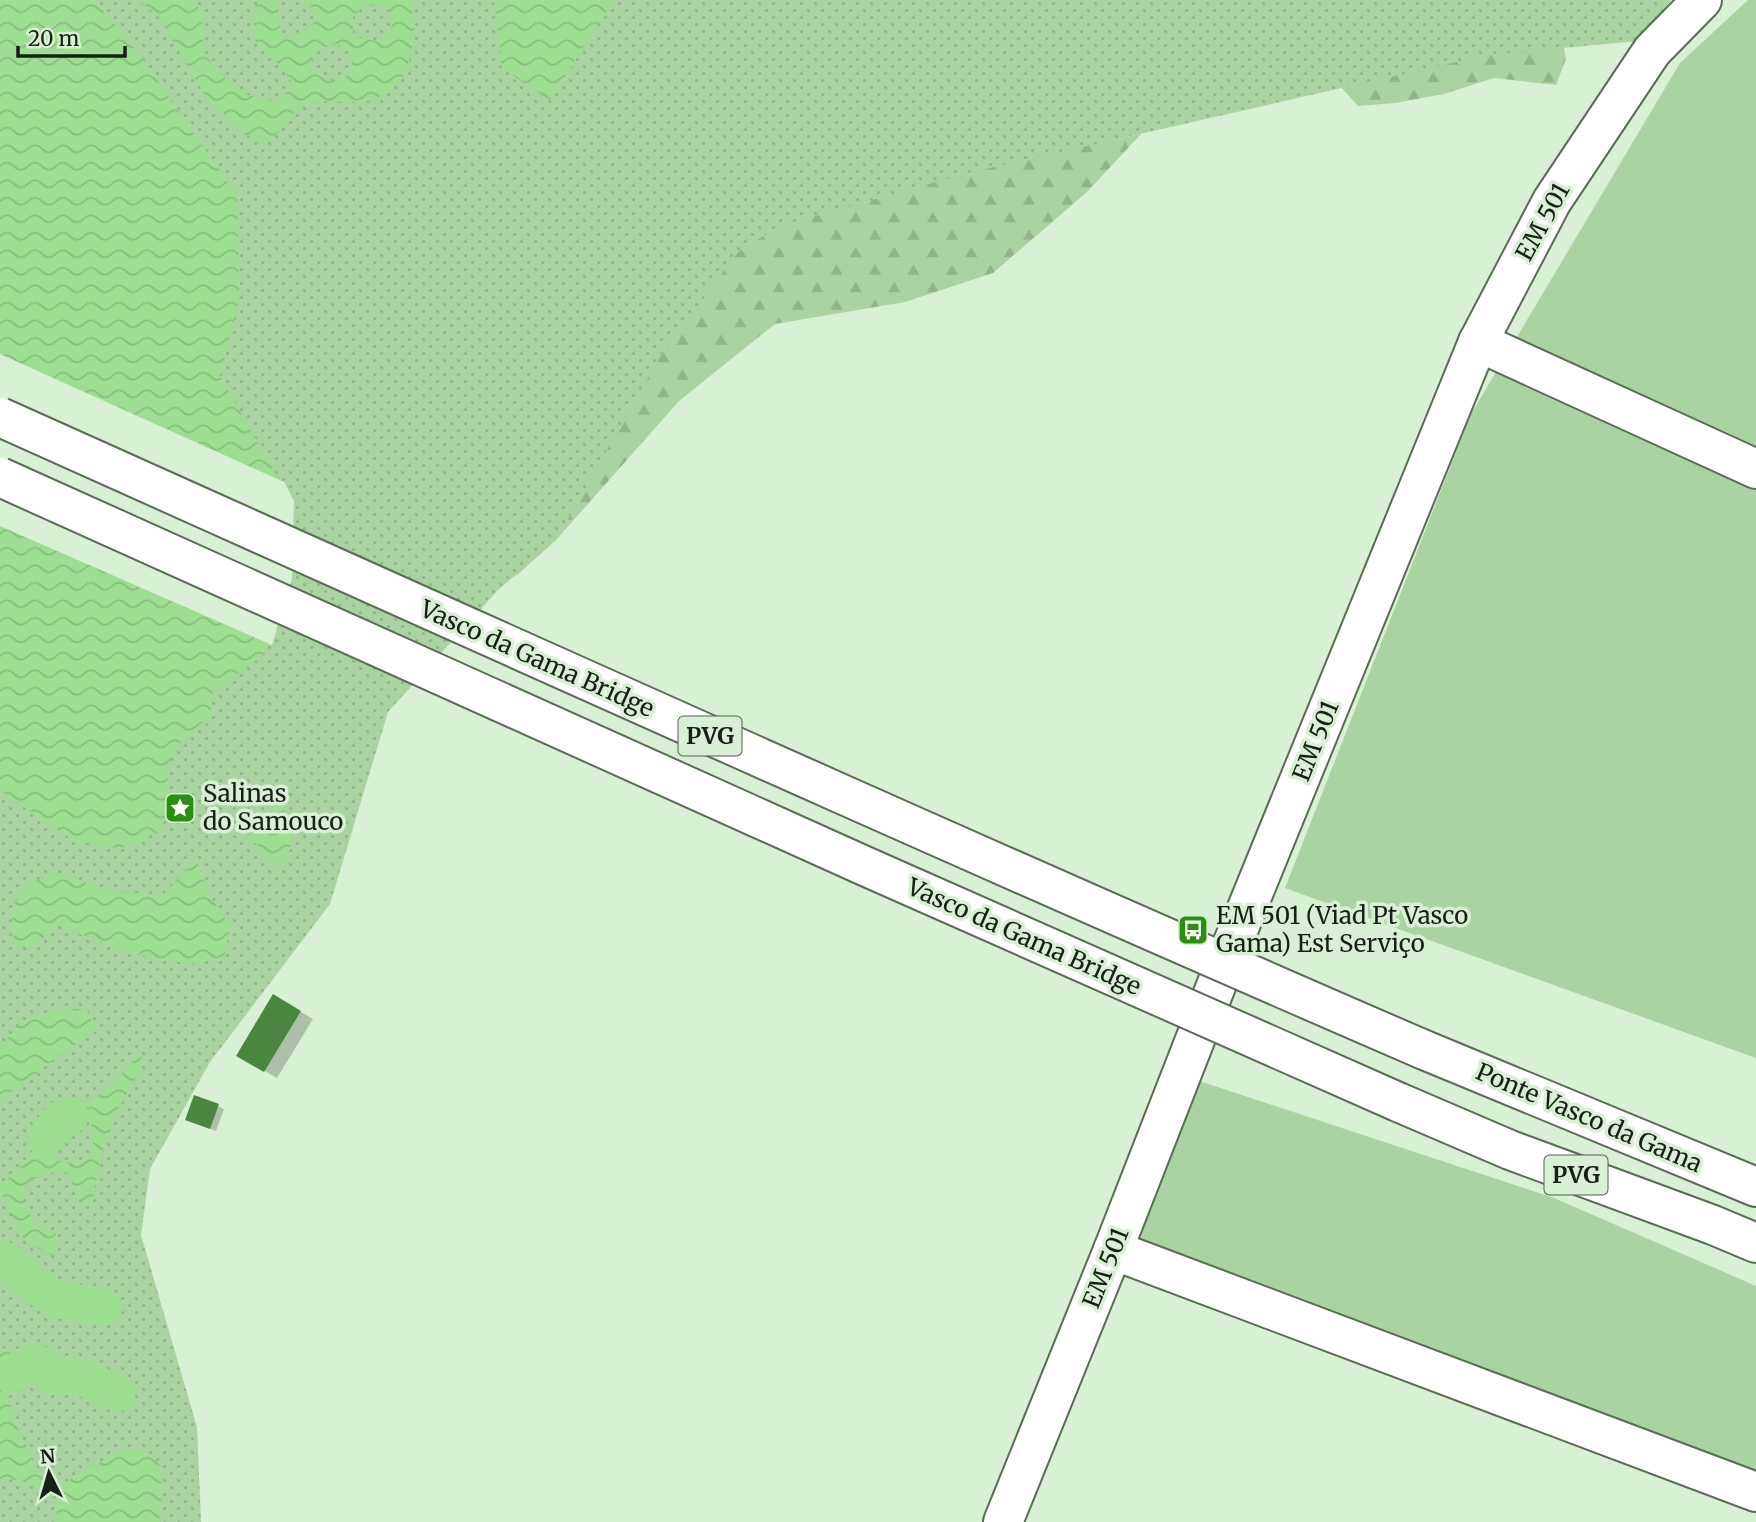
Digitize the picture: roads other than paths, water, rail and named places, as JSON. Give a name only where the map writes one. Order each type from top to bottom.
[{"type":"main road","name":"EM 501","points":[[1003,1522],[1232,945],[1478,342],[1552,201],[1652,51],[1702,0]]},
{"type":"main road","points":[[1478,342],[1756,469]]},
{"type":"main road","name":"Vasco da Gama Bridge","points":[[0,417],[1030,879],[1422,1049]]},
{"type":"main road","name":"Vasco da Gama Bridge","points":[[0,477],[867,867],[1398,1102],[1510,1150],[1756,1243]]},
{"type":"main road","name":"Ponte Vasco da Gama","points":[[1422,1049],[1756,1187]]},
{"type":"main road","points":[[1113,1250],[1756,1492]]},
{"type":"water","points":[[0,0],[94,0],[139,54],[237,195],[239,299],[220,376],[291,501],[289,579],[265,654],[213,691],[210,717],[183,738],[166,766],[170,805],[160,831],[120,849],[73,840],[0,791]]},
{"type":"water","points":[[138,0],[191,0],[202,11],[203,49],[215,70],[248,95],[276,101],[294,86],[281,67],[255,40],[253,12],[259,0],[278,0],[276,17],[285,38],[304,30],[316,21],[312,7],[300,0],[411,0],[415,32],[407,70],[384,95],[365,102],[315,101],[297,109],[272,140],[266,143],[244,134],[206,97],[158,16]],"holes":[[[364,5],[387,6],[392,26],[379,42],[353,36],[353,17]],[[337,44],[353,55],[350,75],[331,82],[315,72],[311,59],[323,46]]]},
{"type":"water","points":[[494,0],[613,0],[550,100],[502,68]]},
{"type":"water","points":[[277,802],[283,806],[293,831],[288,858],[277,866],[269,863],[258,845],[246,839],[268,822]]},
{"type":"water","points":[[196,859],[209,894],[230,926],[225,956],[193,963],[158,959],[107,945],[58,925],[34,946],[15,948],[12,910],[21,890],[53,871],[106,890],[162,896]]},
{"type":"water","points":[[65,1008],[87,1010],[96,1031],[0,1099],[0,1047],[21,1022]]},
{"type":"water","points":[[137,1055],[146,1060],[115,1114],[101,1155],[92,1203],[84,1205],[66,1172],[44,1173],[27,1183],[23,1199],[34,1224],[54,1231],[60,1241],[51,1255],[22,1237],[6,1198],[0,1195],[0,1184],[17,1172],[43,1135],[48,1138],[49,1147],[56,1159],[67,1163],[89,1160],[94,1141],[92,1126],[85,1114],[72,1118],[68,1114],[89,1103],[106,1089]]},
{"type":"water","points":[[0,1346],[10,1353],[8,1402],[41,1477],[62,1484],[127,1449],[143,1451],[156,1459],[160,1467],[162,1492],[159,1522],[56,1522],[58,1502],[41,1489],[21,1480],[0,1479]]},
{"type":"waterway","points":[[46,1137],[62,1118],[70,1116]]},
{"type":"waterway","points":[[0,1258],[54,1299],[104,1307]]},
{"type":"waterway","points":[[9,1374],[35,1362],[55,1376],[86,1379],[117,1393]]},
{"type":"place","name":"Salinas do Samouco","points":[[180,808]]},
{"type":"place","name":"EM 501 (Viad Pt Vasco Gama) Est Serviço","points":[[1193,930]]}]
